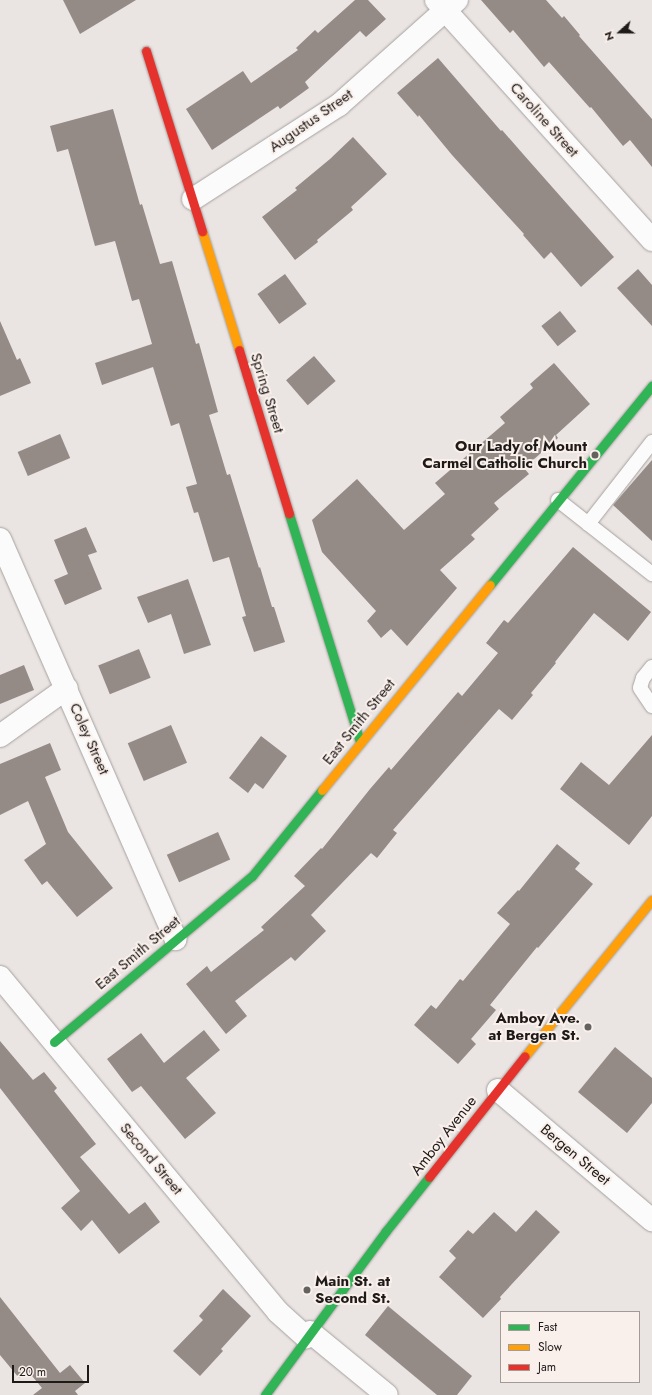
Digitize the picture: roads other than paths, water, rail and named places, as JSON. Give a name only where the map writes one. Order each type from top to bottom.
[{"type":"street","name":"Augustus Street","points":[[193,199],[339,105],[446,4]]},
{"type":"street","name":"Caroline Street","points":[[446,4],[652,240]]},
{"type":"street","name":"Spring Street","points":[[146,52],[193,199],[360,742]]},
{"type":"street","name":"East Smith Street","points":[[54,1042],[252,876],[652,386]]},
{"type":"street","name":"Coley Street","points":[[0,539],[67,688],[176,939]]},
{"type":"street","points":[[0,736],[67,688]]},
{"type":"street","name":"Amboy Avenue","points":[[265,1395],[386,1231],[652,900]]},
{"type":"street","name":"Second Street","points":[[0,976],[278,1312],[387,1395]]},
{"type":"street","name":"Bergen Street","points":[[498,1090],[652,1220]]},
{"type":"lane","points":[[588,524],[652,442]]},
{"type":"lane","points":[[558,500],[652,574]]},
{"type":"lane","points":[[652,667],[643,678],[640,688],[652,706]]},
{"type":"place","name":"Our Lady of Mount Carmel Catholic Church","points":[[595,455]]},
{"type":"place","name":"Amboy Ave. at Bergen St.","points":[[588,1027]]},
{"type":"place","name":"Main St. at Second St.","points":[[307,1290]]}]
